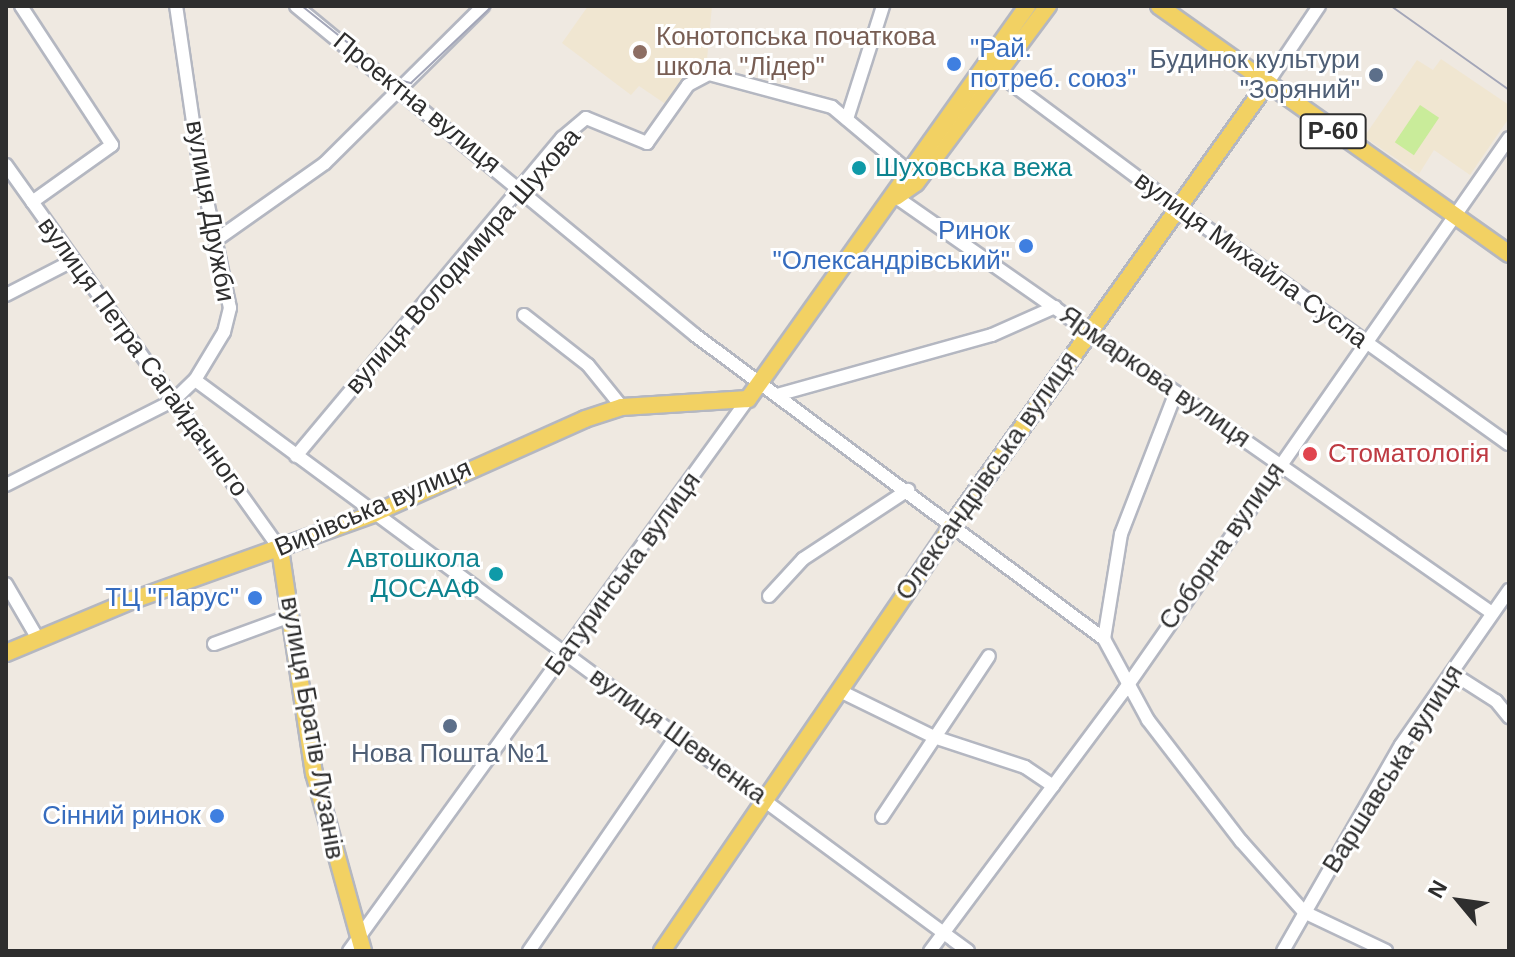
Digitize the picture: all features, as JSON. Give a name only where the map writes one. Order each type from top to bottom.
[{"type":"main road","points":[[896,197],[907,170],[1027,6]]},
{"type":"main road","points":[[896,197],[916,183],[1048,6]]},
{"type":"main road","name":"Р-60","points":[[1159,6],[1266,85],[1509,254]]},
{"type":"main road","name":"Олександрівська вулиця","points":[[662,951],[954,523],[1176,206],[1266,85]]},
{"type":"main road","name":"Батуринська вулиця","points":[[748,399],[896,197]]},
{"type":"main road","name":"Вирівська вулиця","points":[[6,653],[373,514],[496,456],[622,407],[748,399]]},
{"type":"main road","name":"вулиця Братів Лузанів","points":[[280,549],[314,773],[356,948]]},
{"type":"street","points":[[21,6],[112,145],[32,202]]},
{"type":"street","name":"вулиця Дружби","points":[[6,485],[174,400],[195,380],[224,332],[230,308],[199,163],[178,6]]},
{"type":"street","name":"Проектна вулиця","points":[[296,6],[695,335],[954,523],[1104,639],[1129,677],[1148,720],[1241,841],[1304,912]]},
{"type":"street","points":[[216,240],[325,163],[402,91],[483,6]]},
{"type":"street","points":[[847,119],[883,6]]},
{"type":"street","name":"Олександрівська вулиця","points":[[1266,85],[1319,6]]},
{"type":"street","name":"вулиця Михайла Сусла","points":[[1002,67],[1008,81],[1176,206],[1509,444]]},
{"type":"street","name":"вулиця Володимира Шухова","points":[[296,456],[522,190],[562,138],[586,118],[647,143],[688,85],[709,74],[832,107],[907,170]]},
{"type":"street","name":"Соборна вулиця","points":[[930,951],[1053,786],[1509,138]]},
{"type":"street","name":"вулиця Петра Сагайдачного","points":[[6,165],[280,549]]},
{"type":"street","name":"Ярмаркова вулиця","points":[[896,197],[1492,613]]},
{"type":"street","points":[[6,295],[74,260]]},
{"type":"street","points":[[777,395],[992,335],[1055,307]]},
{"type":"street","points":[[524,315],[588,365],[622,407]]},
{"type":"street","name":"вулиця Шевченка","points":[[195,380],[968,951]]},
{"type":"street","points":[[1104,639],[1121,534],[1176,392]]},
{"type":"street","name":"Батуринська вулиця","points":[[356,948],[748,399]]},
{"type":"street","points":[[769,596],[803,559],[908,490]]},
{"type":"street","points":[[6,584],[38,639]]},
{"type":"street","name":"Варшавська вулиця","points":[[1283,951],[1401,745],[1492,613],[1506,600]]},
{"type":"street","points":[[214,644],[290,616]]},
{"type":"street","points":[[882,817],[989,656]]},
{"type":"street","points":[[1452,673],[1496,701],[1509,717]]},
{"type":"street","points":[[840,691],[934,737],[1025,767],[1053,786]]},
{"type":"street","points":[[529,951],[676,737]]},
{"type":"street","points":[[1304,912],[1386,951]]},
{"type":"shaded area","name":"Конотопська початкова школа \"Лідер\"","points":[[588,6],[712,6],[706,70],[688,78],[667,105],[639,86],[631,95],[562,43]]},
{"type":"shaded area","points":[[1441,59],[1509,105],[1509,118],[1470,175],[1434,150],[1419,174],[1364,137],[1417,60],[1433,70]]},
{"type":"green space","points":[[1420,105],[1439,118],[1414,155],[1395,142]]},
{"type":"tram line","points":[[302,6],[392,78],[411,83],[492,6]]},
{"type":"tram line","points":[[1391,6],[1509,90]]},
{"type":"place","name":"Конотопська початкова школа \"Лідер\"","points":[[640,52]]},
{"type":"place","name":"\"Рай. потреб. союз\"","points":[[954,64]]},
{"type":"place","name":"Будинок культури \"Зоряний\"","points":[[1376,75]]},
{"type":"place","name":"Шуховська вежа","points":[[859,168]]},
{"type":"place","name":"Ринок \"Олександрівський\"","points":[[1026,246]]},
{"type":"place","name":"Стоматологія","points":[[1310,454]]},
{"type":"place","name":"Автошкола ДОСААФ","points":[[496,574]]},
{"type":"place","name":"ТЦ \"Парус\"","points":[[255,598]]},
{"type":"place","name":"Нова Пошта №1","points":[[450,726]]},
{"type":"place","name":"Сінний ринок","points":[[217,816]]}]
